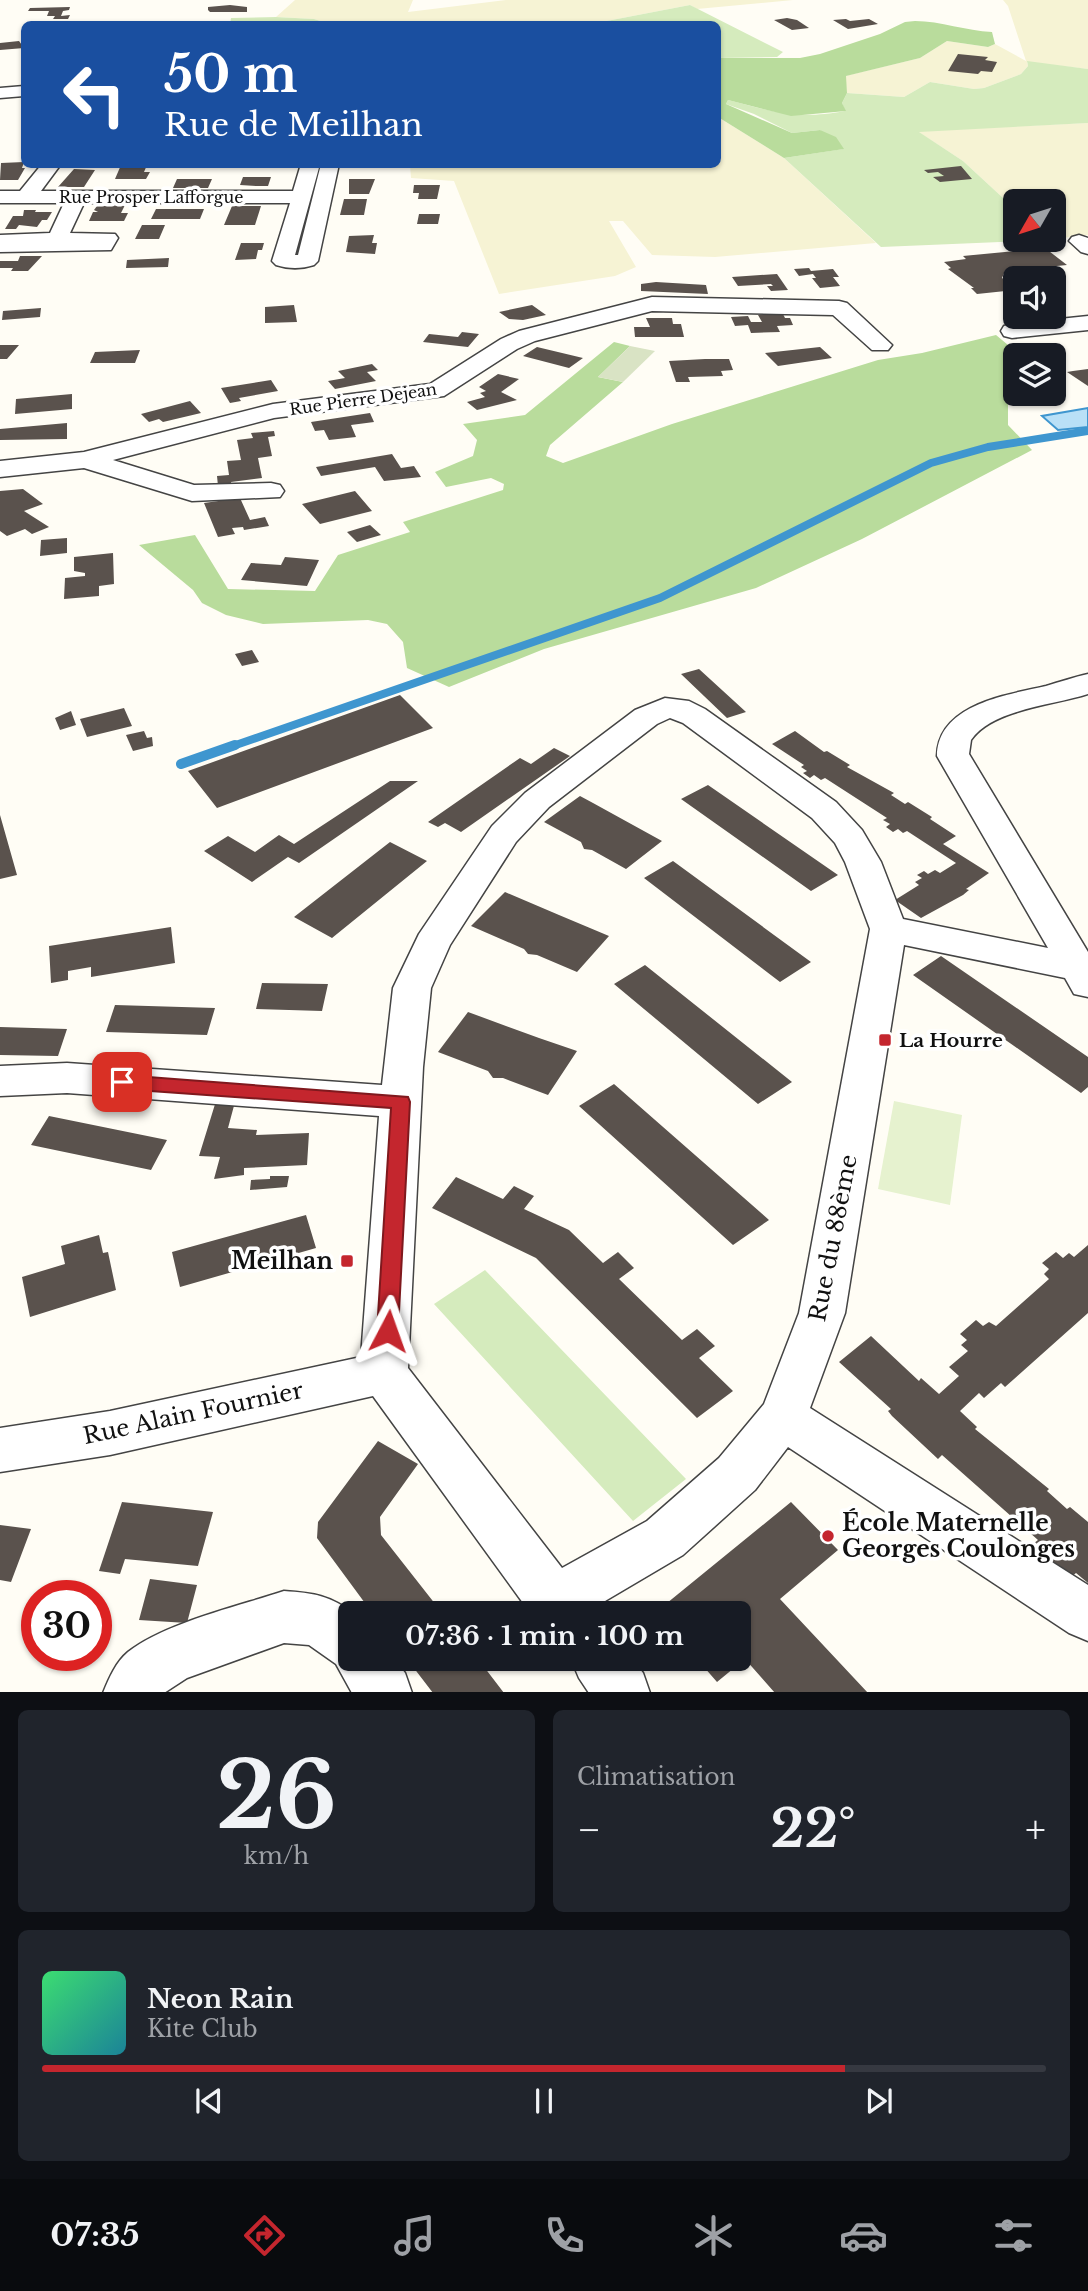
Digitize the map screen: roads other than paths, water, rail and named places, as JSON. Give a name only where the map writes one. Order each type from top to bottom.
[{"type":"street","points":[[0,93],[21,91]]},
{"type":"street","points":[[26,197],[49,168]]},
{"type":"street","points":[[310,168],[283,261],[307,261],[329,168]]},
{"type":"street","name":"Rue Prosper Lafforgue","points":[[0,197],[302,197]]},
{"type":"street","points":[[55,243],[77,197]]},
{"type":"street","name":"Rue Pierre Dejean","points":[[85,460],[273,411],[435,391],[509,344],[527,336],[635,306],[736,304],[839,309],[874,304]]},
{"type":"street","points":[[839,309],[880,345]]},
{"type":"street","points":[[1012,331],[1088,323]]},
{"type":"street","points":[[0,469],[85,460],[192,493],[271,491]]},
{"type":"street","points":[[1082,976],[953,756],[955,739],[967,723],[986,712],[1088,683]]},
{"type":"street","points":[[384,1373],[401,1102],[412,988],[432,943],[504,834],[537,800],[646,717],[665,708],[678,708],[694,716],[824,810],[850,838],[863,862],[888,929],[1082,976]]},
{"type":"street","name":"Rue du 88ème","points":[[568,1601],[665,1538],[737,1475],[783,1417],[822,1313],[888,929]]},
{"type":"street","points":[[0,1081],[67,1079],[401,1102]]},
{"type":"street","name":"Rue du 88ème","points":[[384,1373],[555,1601]]},
{"type":"street","name":"Rue Alain Fournier","points":[[0,1450],[110,1433],[384,1373]]},
{"type":"street","points":[[783,1417],[1088,1615]]},
{"type":"street","points":[[130,1692],[146,1672],[172,1656],[284,1617],[319,1620],[338,1634]]},
{"type":"street","points":[[370,1671],[385,1692]]},
{"type":"street","points":[[607,1671],[623,1692]]},
{"type":"water","points":[[1088,408],[1088,427],[1058,430],[1042,416]]},
{"type":"waterway","points":[[230,747],[660,598],[931,463],[988,447],[1088,431]]},
{"type":"waterway","points":[[181,764],[235,745]]},
{"type":"place","name":"La Hourre","points":[[885,1040]]},
{"type":"place","name":"Meilhan","points":[[347,1261]]},
{"type":"place","name":"École Maternelle Georges Coulonges","points":[[828,1536]]}]
